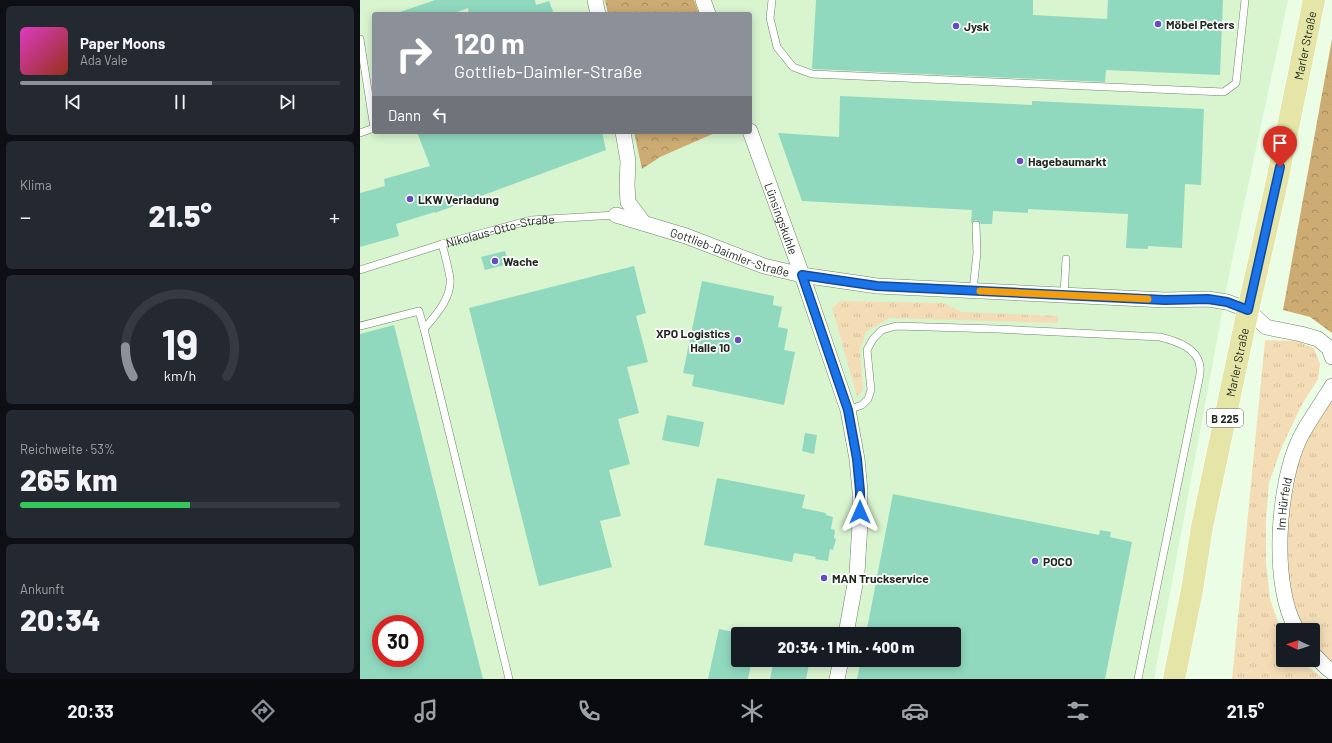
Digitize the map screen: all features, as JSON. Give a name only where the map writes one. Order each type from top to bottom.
[{"type":"main road","name":"Marler Straße","points":[[1174,679],[1192,590],[1202,527],[1275,191],[1314,0]]},
{"type":"street","points":[[594,0],[597,12]]},
{"type":"street","points":[[703,0],[707,12]]},
{"type":"street","points":[[623,134],[628,161],[628,202],[643,222]]},
{"type":"street","name":"Lünsingskuhle","points":[[751,134],[848,410],[857,459],[860,491],[860,516],[857,573],[847,627]]},
{"type":"street","name":"Nikolaus-Otto-Straße","points":[[616,215],[643,222]]},
{"type":"street","name":"Gottlieb-Daimler-Straße","points":[[643,222],[686,236],[764,266],[802,275],[877,286],[1165,300],[1208,299],[1227,302],[1248,310]]},
{"type":"street","points":[[1248,310],[1266,327],[1318,339],[1329,348],[1332,357]]},
{"type":"street","name":"Im Hürfeld","points":[[1294,623],[1285,598],[1280,568],[1280,531],[1284,495],[1290,466],[1300,438],[1332,386]]},
{"type":"street","points":[[1320,661],[1332,672]]},
{"type":"street","points":[[837,679],[840,667]]},
{"type":"lane","points":[[772,0],[770,18],[777,47],[792,67],[812,74],[1224,92],[1236,83],[1245,0]]},
{"type":"lane","points":[[360,39],[372,115]]},
{"type":"lane","points":[[360,133],[372,129]]},
{"type":"lane","name":"Nikolaus-Otto-Straße","points":[[360,270],[442,244],[531,220],[616,215]]},
{"type":"lane","points":[[973,290],[977,253],[976,225]]},
{"type":"lane","points":[[424,329],[442,307],[448,294],[450,279],[442,244]]},
{"type":"lane","points":[[1064,295],[1066,259]]},
{"type":"lane","points":[[360,326],[419,311],[509,679]]},
{"type":"lane","points":[[848,410],[862,405],[868,399],[871,390],[866,350],[873,339],[882,330],[896,326],[997,329],[1160,337],[1176,341],[1188,348],[1197,357],[1200,368],[1198,384],[1138,679]]},
{"type":"shaded area","points":[[360,0],[1288,0],[1231,265],[1154,679],[360,679]]},
{"type":"green space","points":[[605,0],[694,0],[698,12],[608,12]]},
{"type":"green space","points":[[1332,39],[1332,333],[1310,317],[1283,310]]},
{"type":"green space","points":[[634,134],[712,134],[660,157],[642,169]]},
{"type":"green space","points":[[841,301],[944,303],[962,312],[1058,316],[1058,323],[889,318],[866,332],[860,349],[863,390],[857,396],[832,308]]},
{"type":"green space","points":[[1265,340],[1296,341],[1314,348],[1320,364],[1318,379],[1300,408],[1281,449],[1269,483],[1266,519],[1266,562],[1270,599],[1278,623],[1276,623],[1276,667],[1308,667],[1324,679],[1232,679]]},
{"type":"green space","points":[[1332,395],[1332,665],[1320,655],[1320,623],[1299,623],[1285,584],[1288,491],[1299,450]]},
{"type":"building","points":[[435,0],[535,0],[536,5],[549,1],[553,12],[469,12],[468,8],[457,12],[400,12]]},
{"type":"building","points":[[816,0],[1033,0],[1033,15],[1107,19],[1108,0],[1223,0],[1220,75],[1106,70],[1105,82],[812,69]]},
{"type":"building","name":"Hagebaumarkt","points":[[840,96],[1032,105],[1032,101],[1204,109],[1201,185],[1185,184],[1182,248],[1148,246],[1148,249],[1126,248],[1128,214],[1028,209],[1028,213],[993,211],[992,224],[981,224],[976,220],[971,223],[972,210],[802,201],[778,133],[839,137]]},
{"type":"building","points":[[418,134],[602,134],[606,150],[435,213],[396,224],[399,236],[360,247],[360,193],[385,186],[384,179],[430,166]]},
{"type":"building","name":"Wache","points":[[505,251],[509,264],[485,270],[481,257]]},
{"type":"building","points":[[634,266],[646,313],[636,316],[648,362],[627,367],[639,413],[618,419],[630,464],[609,470],[621,516],[600,521],[612,567],[539,586],[469,308]]},
{"type":"building","name":"XPO Logistics Halle 10","points":[[702,281],[774,296],[773,305],[782,307],[778,327],[788,329],[784,350],[795,352],[784,405],[692,386],[694,375],[683,373]]},
{"type":"building","points":[[394,325],[483,679],[360,679],[360,334]]},
{"type":"building","points":[[667,415],[704,422],[699,447],[662,440]]},
{"type":"building","points":[[805,433],[817,435],[814,454],[802,451]]},
{"type":"building","points":[[717,478],[805,495],[802,508],[826,513],[826,515],[833,517],[831,529],[835,530],[834,538],[836,539],[833,550],[830,549],[828,561],[794,553],[792,562],[704,545]]},
{"type":"building","points":[[893,494],[1099,535],[1100,530],[1111,532],[1110,537],[1132,542],[1105,679],[857,679],[860,667],[961,667],[961,627],[867,627]]},
{"type":"building","points":[[719,629],[731,632],[731,667],[751,667],[748,679],[708,679]]},
{"type":"building","points":[[773,667],[809,667],[806,679],[770,679]]},
{"type":"slow traffic","points":[[980,291],[1148,299]]},
{"type":"place","name":"Möbel Peters","points":[[1158,24]]},
{"type":"place","name":"Jysk","points":[[956,26]]},
{"type":"place","name":"Hagebaumarkt","points":[[1020,161]]},
{"type":"place","name":"LKW Verladung","points":[[410,199]]},
{"type":"place","name":"Wache","points":[[495,261]]},
{"type":"place","name":"XPO Logistics Halle 10","points":[[738,340]]},
{"type":"place","name":"POCO","points":[[1035,561]]},
{"type":"place","name":"MAN Truckservice","points":[[824,578]]},
{"type":"route","points":[[860,512],[857,459],[848,410],[802,275],[877,286],[1165,300],[1208,299],[1227,302],[1248,310],[1280,167]]}]
